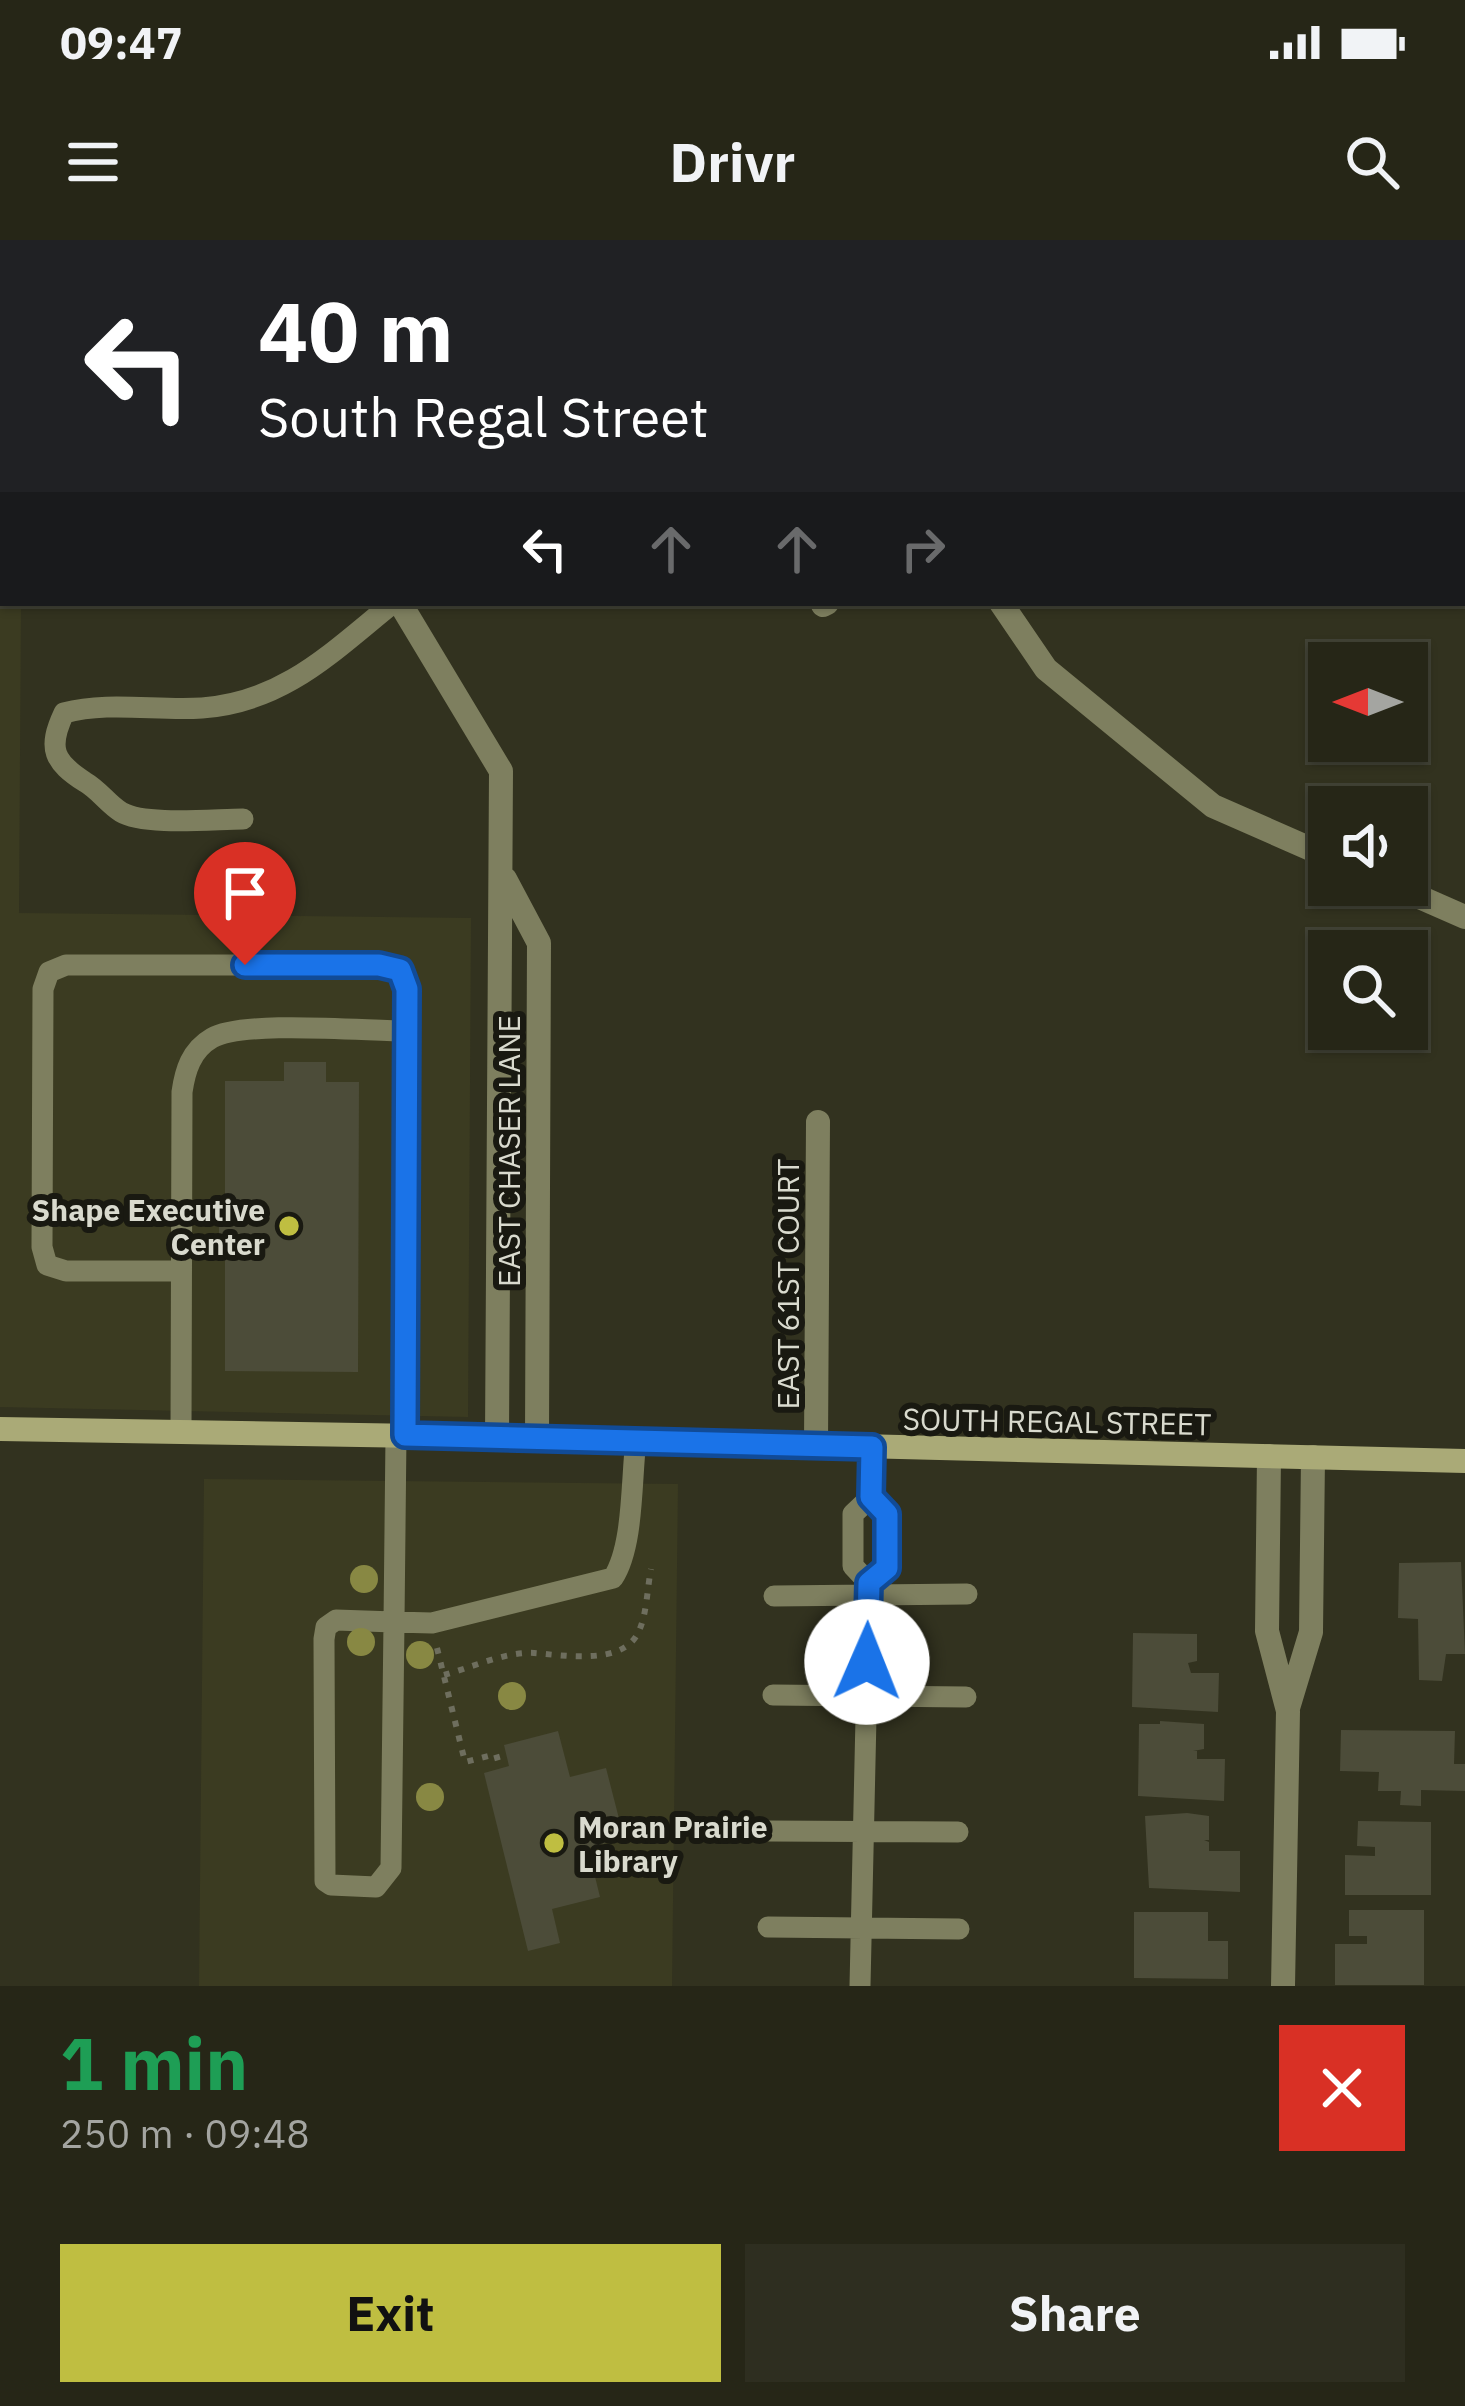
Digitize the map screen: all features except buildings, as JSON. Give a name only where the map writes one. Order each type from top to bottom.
[{"type":"street","name":"EAST CHASER LANE","points":[[399,606],[501,771],[497,1437]]},
{"type":"street","points":[[1003,606],[1046,669],[1214,806],[1308,848]]},
{"type":"street","name":"EAST CHASER LANE","points":[[502,874],[539,943],[536,1438]]},
{"type":"street","points":[[1428,901],[1465,917]]},
{"type":"street","name":"EAST 61ST COURT","points":[[816,1445],[818,1123]]},
{"type":"street","name":"SOUTH REGAL STREET","points":[[0,1429],[1465,1461]]},
{"type":"street","points":[[1269,1456],[1267,1631],[1288,1711]]},
{"type":"street","points":[[1283,1986],[1288,1711],[1311,1632],[1313,1457]]},
{"type":"lane","points":[[243,819],[124,814],[88,783],[66,772],[56,757],[56,730],[64,713],[84,708],[203,708],[254,700],[293,682],[393,606]]},
{"type":"lane","points":[[181,1271],[66,1270],[47,1265],[42,1247],[44,989],[49,972],[66,965],[379,965],[400,970],[407,989],[407,1031],[394,1622],[392,1868],[376,1887],[332,1885],[325,1881],[323,1864],[326,1627],[335,1620],[394,1622],[432,1623],[613,1577],[621,1566],[626,1542],[636,1440]]},
{"type":"lane","points":[[181,1432],[182,1093],[186,1066],[211,1038],[239,1030],[407,1031]]},
{"type":"lane","points":[[860,1986],[868,1589],[854,1566],[854,1514],[871,1497],[872,1447]]},
{"type":"lane","points":[[868,1589],[887,1568],[887,1514],[871,1497]]},
{"type":"lane","points":[[774,1596],[868,1589],[967,1594]]},
{"type":"lane","points":[[773,1695],[966,1697]]},
{"type":"lane","points":[[769,1831],[958,1832]]},
{"type":"lane","points":[[767,1928],[959,1929]]},
{"type":"path","points":[[444,1675],[529,1652],[562,1658],[623,1648],[637,1636],[652,1563]]},
{"type":"path","points":[[436,1645],[465,1762],[496,1754],[500,1768]]},
{"type":"shaded area","points":[[0,606],[21,606],[19,913],[471,918],[468,1417],[0,1407]]},
{"type":"shaded area","points":[[204,1479],[678,1484],[672,1986],[199,1986]]},
{"type":"place","name":"Shape Executive Center","points":[[289,1226]]},
{"type":"place","name":"Moran Prairie Library","points":[[554,1843]]},
{"type":"route","points":[[245,965],[379,965],[400,970],[407,989],[405,1435],[872,1447],[871,1497],[887,1514],[887,1568],[869,1583],[867,1662]]}]
